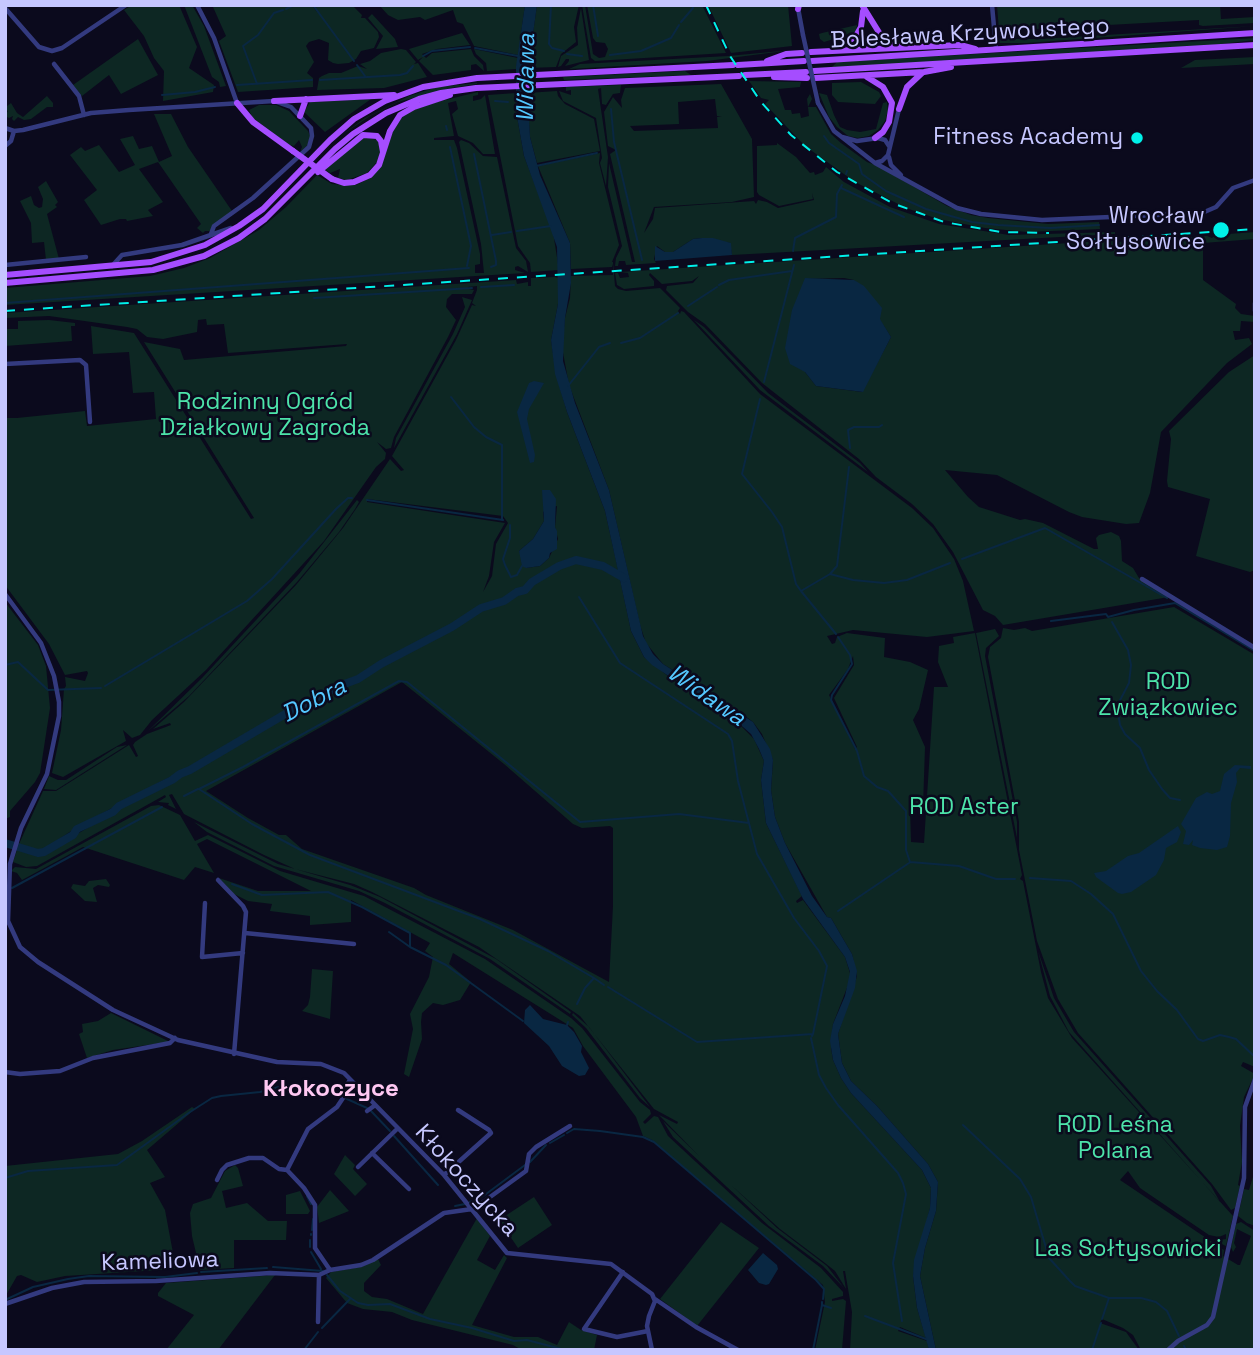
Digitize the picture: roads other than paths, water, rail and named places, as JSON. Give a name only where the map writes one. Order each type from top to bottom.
[{"type":"main road","points":[[862,7],[882,36],[892,44],[904,47]]},
{"type":"main road","points":[[832,51],[856,36],[861,27],[862,7]]},
{"type":"main road","name":"Bolesława Krzywoustego","points":[[812,61],[1255,33]]},
{"type":"main road","points":[[811,52],[960,45],[984,51]]},
{"type":"main road","name":"Bolesława Krzywoustego","points":[[862,75],[815,74],[1255,45]]},
{"type":"main road","points":[[762,63],[786,54],[802,53]]},
{"type":"main road","name":"Bolesława Krzywoustego","points":[[399,95],[437,83],[477,78],[804,61]]},
{"type":"main road","points":[[862,75],[924,72],[967,63]]},
{"type":"main road","points":[[899,109],[907,87],[924,72]]},
{"type":"main road","points":[[5,283],[141,272],[184,263],[214,251],[247,232],[273,212],[335,149],[376,119],[419,99],[441,93],[477,88],[566,83],[742,75],[786,79],[806,75]]},
{"type":"main road","points":[[862,75],[879,83],[891,101],[889,122],[883,132],[873,139]]},
{"type":"main road","points":[[237,103],[245,114],[293,151],[332,179],[347,183],[363,179],[374,170],[393,125],[404,112],[477,88]]},
{"type":"main road","points":[[274,101],[399,95]]},
{"type":"main road","points":[[5,275],[151,262],[205,245],[239,226],[270,202],[348,124],[373,107],[399,95]]},
{"type":"main road","points":[[300,116],[306,99]]},
{"type":"main road","points":[[300,186],[363,135],[373,135],[379,139],[383,154]]},
{"type":"street","points":[[5,8],[39,47],[54,51],[126,5]]},
{"type":"street","points":[[197,5],[214,38],[237,103]]},
{"type":"street","points":[[992,5],[996,50]]},
{"type":"street","points":[[798,6],[818,103],[828,123],[838,135],[875,163],[946,202],[969,211],[1063,221],[1202,213],[1216,207],[1233,188],[1255,180]]},
{"type":"street","points":[[54,64],[79,96],[84,115]]},
{"type":"street","points":[[5,128],[14,131],[84,115],[129,110],[274,101],[288,106],[312,130],[309,147],[253,198],[214,226],[211,234]]},
{"type":"street","points":[[245,114],[250,103]]},
{"type":"street","points":[[875,163],[884,160],[889,150],[899,109]]},
{"type":"street","points":[[5,146],[11,141],[14,131]]},
{"type":"street","points":[[838,135],[857,141],[885,141],[891,165],[907,180]]},
{"type":"street","points":[[866,157],[865,147],[873,139]]},
{"type":"street","points":[[112,266],[122,255],[167,248],[239,226]]},
{"type":"street","points":[[5,265],[86,257]]},
{"type":"street","points":[[1255,303],[1255,311]]},
{"type":"street","points":[[5,364],[80,360],[86,365],[90,422]]},
{"type":"street","points":[[1142,579],[1255,648]]},
{"type":"street","name":"Kłokoczycka","points":[[5,594],[41,643],[58,693],[59,716],[47,774],[12,854],[8,881],[8,921],[20,947],[38,962],[113,1010],[175,1038],[233,1054],[277,1062],[321,1064],[336,1069],[444,1175],[509,1255],[606,1263],[623,1272],[655,1299],[696,1327],[738,1350]]},
{"type":"street","points":[[218,880],[245,909],[233,1054]]},
{"type":"street","points":[[205,903],[202,957],[243,953]]},
{"type":"street","points":[[245,933],[354,944]]},
{"type":"street","points":[[5,1072],[20,1074],[60,1071],[93,1058],[170,1043],[175,1038]]},
{"type":"street","points":[[1168,1350],[1178,1341],[1207,1325],[1213,1317],[1244,1178],[1245,1107],[1255,1079]]},
{"type":"street","points":[[286,1170],[312,1125],[332,1112],[345,1096],[350,1080]]},
{"type":"street","points":[[345,1096],[361,1093]]},
{"type":"street","points":[[367,1111],[374,1106]]},
{"type":"street","points":[[444,1175],[491,1133],[458,1110]]},
{"type":"street","points":[[318,1322],[319,1275],[373,1260],[444,1213],[468,1205],[526,1171],[529,1154],[570,1126]]},
{"type":"street","name":"Kłokoczycka","points":[[358,1167],[397,1129]]},
{"type":"street","points":[[372,1153],[409,1189]]},
{"type":"street","points":[[217,1180],[227,1165],[249,1158],[263,1158],[279,1169],[286,1170],[304,1188],[315,1205],[315,1248],[330,1270]]},
{"type":"street","points":[[623,1272],[584,1329],[617,1337],[648,1331]]},
{"type":"street","name":"Kameliowa","points":[[5,1304],[52,1287],[84,1282],[156,1281],[270,1273],[319,1275]]},
{"type":"street","points":[[652,1350],[648,1321],[655,1299]]},
{"type":"water","name":"Widawa","points":[[525,5],[537,5],[527,78],[530,137],[540,175],[570,243],[571,283],[565,318],[563,361],[575,403],[609,490],[643,636],[653,654],[663,664],[753,722],[770,749],[773,760],[771,790],[775,817],[785,843],[812,896],[827,917],[831,918],[852,954],[857,971],[855,988],[838,1034],[842,1063],[851,1081],[928,1164],[938,1182],[936,1211],[920,1276],[936,1350],[929,1350],[917,1308],[913,1276],[914,1260],[930,1208],[931,1188],[922,1170],[851,1093],[833,1060],[830,1041],[833,1024],[845,996],[850,972],[845,957],[803,899],[766,823],[761,780],[764,761],[759,749],[751,734],[735,720],[652,665],[644,657],[631,631],[605,511],[555,374],[551,340],[558,304],[557,247],[524,156],[516,111],[516,66]]},
{"type":"water","points":[[693,239],[731,243],[732,255],[655,261],[655,246],[665,252],[673,252]]},
{"type":"water","points":[[805,278],[854,280],[864,286],[882,308],[880,319],[891,337],[863,392],[816,386],[805,372],[790,364],[785,348],[792,310]]},
{"type":"water","points":[[529,383],[544,383],[529,409],[527,419],[535,455],[534,462],[530,463],[517,412]]},
{"type":"water","points":[[542,490],[550,490],[556,499],[557,549],[550,553],[549,558],[540,566],[526,568],[522,566],[519,551],[533,539],[544,521]]},
{"type":"water","points":[[1235,765],[1251,766],[1251,769],[1240,768],[1236,773],[1227,847],[1217,850],[1200,848],[1192,845],[1193,840],[1189,845],[1183,844],[1186,831],[1181,824],[1196,798],[1207,792],[1212,794],[1220,791],[1224,774]]},
{"type":"water","points":[[1178,826],[1181,832],[1177,842],[1166,848],[1164,860],[1156,875],[1131,892],[1118,893],[1096,877],[1094,873],[1106,871],[1128,856],[1139,853]]},
{"type":"water","points":[[530,1005],[543,1019],[567,1025],[574,1032],[589,1068],[585,1075],[579,1076],[562,1066],[549,1046],[524,1023],[525,1010]]},
{"type":"water","points":[[763,1253],[778,1269],[766,1285],[759,1283],[748,1270]]},
{"type":"waterway","points":[[286,9],[294,5]]},
{"type":"waterway","points":[[313,5],[354,61]]},
{"type":"waterway","name":"Widawa","points":[[551,5],[549,44],[552,48],[564,51]]},
{"type":"waterway","points":[[593,5],[598,36]]},
{"type":"waterway","points":[[681,22],[693,8],[692,5]]},
{"type":"waterway","points":[[257,84],[243,46],[258,35],[274,13],[283,10]]},
{"type":"waterway","points":[[610,55],[641,51],[671,38],[679,25]]},
{"type":"waterway","points":[[423,56],[432,51],[470,47]]},
{"type":"waterway","name":"Widawa","points":[[475,48],[518,56]]},
{"type":"waterway","points":[[567,54],[582,56]]},
{"type":"waterway","points":[[357,65],[365,76]]},
{"type":"waterway","points":[[320,80],[400,75],[407,73],[413,66]]},
{"type":"waterway","points":[[237,85],[312,80]]},
{"type":"waterway","points":[[162,95],[215,87]]},
{"type":"waterway","name":"Widawa","points":[[495,101],[508,102]]},
{"type":"waterway","points":[[611,109],[614,142],[642,260]]},
{"type":"waterway","points":[[446,126],[447,130]]},
{"type":"waterway","points":[[824,136],[829,143],[859,164],[862,174],[886,191],[926,209],[972,222],[998,225],[1050,228],[1099,225]]},
{"type":"waterway","points":[[450,147],[471,246],[467,266]]},
{"type":"waterway","points":[[536,166],[597,153]]},
{"type":"waterway","points":[[474,154],[496,261],[496,265],[491,267]]},
{"type":"waterway","points":[[793,251],[795,238],[836,217],[837,194],[842,185]]},
{"type":"waterway","points":[[841,188],[904,217]]},
{"type":"waterway","points":[[517,231],[551,226]]},
{"type":"waterway","points":[[492,235],[511,232]]},
{"type":"waterway","points":[[764,382],[794,265]]},
{"type":"waterway","points":[[5,303],[469,268]]},
{"type":"waterway","points":[[719,285],[729,280],[792,271]]},
{"type":"waterway","points":[[481,287],[514,285]]},
{"type":"waterway","points":[[688,306],[717,287]]},
{"type":"waterway","points":[[314,298],[472,288]]},
{"type":"waterway","points":[[621,343],[640,338],[678,313]]},
{"type":"waterway","points":[[568,386],[599,347],[610,343]]},
{"type":"waterway","points":[[451,397],[474,427],[502,445],[502,520]]},
{"type":"waterway","points":[[760,399],[742,474],[782,527],[796,584],[801,591]]},
{"type":"waterway","points":[[850,448],[848,430],[882,425]]},
{"type":"waterway","points":[[836,634],[801,591],[830,574],[837,566],[849,467]]},
{"type":"waterway","points":[[105,686],[247,601],[272,579],[336,509],[348,498],[352,498]]},
{"type":"waterway","points":[[367,500],[503,520]]},
{"type":"waterway","points":[[510,525],[510,538],[503,559],[511,577],[517,575],[522,566]]},
{"type":"waterway","points":[[962,559],[1045,528],[1167,598]]},
{"type":"waterway","name":"Dobra","points":[[5,843],[38,853],[44,852],[73,835],[77,829],[172,780],[287,713],[358,679],[481,608],[504,601],[525,590],[532,582],[559,566],[576,560],[603,566],[624,578]]},
{"type":"waterway","points":[[830,574],[853,580],[884,583],[907,580],[950,563]]},
{"type":"waterway","name":"Widawa","points":[[579,597],[620,663],[728,734],[732,741],[738,781],[757,854],[794,918],[827,966],[813,1034]]},
{"type":"waterway","points":[[1051,621],[1106,614],[1108,617],[1175,603],[1253,650]]},
{"type":"waterway","points":[[1112,622],[1128,650],[1131,665],[1129,683],[1117,706],[1120,725],[1125,734],[1140,748],[1149,770],[1162,789],[1170,798],[1180,800]]},
{"type":"waterway","points":[[838,637],[850,655],[852,664],[831,700],[857,751],[864,776],[877,787],[888,791],[906,811],[906,850],[910,862],[959,866],[996,879],[1015,879]]},
{"type":"waterway","points":[[5,665],[18,662],[48,690],[101,688]]},
{"type":"waterway","points":[[594,978],[548,951],[480,919],[310,855],[252,824],[199,789],[399,681],[407,682],[580,822],[679,814],[749,823]]},
{"type":"waterway","points":[[184,796],[198,789]]},
{"type":"waterway","points":[[12,888],[162,807]]},
{"type":"waterway","points":[[838,911],[909,863]]},
{"type":"waterway","points":[[1030,878],[1071,881],[1091,894],[1113,914],[1141,971],[1177,1010],[1198,1039],[1203,1041],[1220,1035],[1236,1039],[1255,1057]]},
{"type":"waterway","points":[[232,884],[262,895],[328,892],[362,907],[410,933],[410,947],[446,965],[523,1021]]},
{"type":"waterway","points":[[389,932],[410,947]]},
{"type":"waterway","points":[[577,1004],[594,978],[604,985]]},
{"type":"waterway","points":[[608,987],[697,1042],[813,1034],[812,1036]]},
{"type":"waterway","points":[[811,1038],[819,1075],[826,1088],[898,1173],[903,1183],[906,1194],[893,1263],[902,1321]]},
{"type":"waterway","points":[[5,1178],[28,1171],[117,1165],[190,1112],[212,1098],[221,1096],[298,1085],[327,1090],[367,1108]]},
{"type":"waterway","points":[[371,1111],[390,1131]]},
{"type":"waterway","points":[[963,1125],[1020,1179],[1031,1197],[1049,1258],[1075,1286],[1109,1298],[1141,1298],[1156,1302],[1167,1311],[1179,1336]]},
{"type":"waterway","points":[[567,1133],[574,1129],[600,1131],[643,1137],[654,1142],[816,1280],[824,1289],[823,1299]]},
{"type":"waterway","points":[[550,1143],[564,1135]]},
{"type":"waterway","points":[[394,1136],[438,1185]]},
{"type":"waterway","points":[[530,1162],[546,1145]]},
{"type":"waterway","points":[[470,1202],[482,1197],[525,1165]]},
{"type":"waterway","points":[[307,1196],[311,1204]]},
{"type":"waterway","points":[[455,1206],[465,1204]]},
{"type":"waterway","points":[[312,1230],[313,1219]]},
{"type":"waterway","points":[[310,1240],[310,1247]]},
{"type":"waterway","points":[[311,1252],[321,1269]]},
{"type":"waterway","points":[[273,1267],[323,1271]]},
{"type":"waterway","points":[[201,1272],[267,1268]]},
{"type":"waterway","points":[[5,1300],[33,1287],[89,1276],[165,1277],[197,1273]]},
{"type":"waterway","points":[[327,1275],[340,1291],[358,1303],[390,1304],[430,1319],[514,1341],[527,1340],[565,1350]]},
{"type":"waterway","points":[[1102,1319],[1109,1298]]},
{"type":"waterway","points":[[322,1328],[350,1299]]},
{"type":"waterway","points":[[822,1302],[822,1305],[831,1308]]},
{"type":"waterway","points":[[813,1350],[822,1305]]},
{"type":"waterway","points":[[865,1316],[926,1339]]},
{"type":"waterway","points":[[1092,1350],[1101,1323]]},
{"type":"waterway","points":[[304,1350],[318,1332]]},
{"type":"waterway","points":[[1184,1346],[1186,1350]]},
{"type":"railway","points":[[706,5],[730,56],[761,102],[791,135],[837,172],[892,203],[944,222],[1001,232],[1049,233]]},
{"type":"railway","points":[[5,311],[1255,229]]},
{"type":"place","name":"Fitness Academy","points":[[1137,138]]},
{"type":"place","name":"Wrocław Sołtysowice","points":[[1221,230]]},
{"type":"district","name":"Kłokoczyce","points":[[331,1089]]},
{"type":"park label","name":"Rodzinny Ogród Działkowy Zagroda","points":[[265,416]]},
{"type":"park label","name":"ROD Związkowiec","points":[[1168,696]]},
{"type":"park label","name":"ROD Aster","points":[[964,808]]},
{"type":"park label","name":"ROD Leśna Polana","points":[[1115,1139]]},
{"type":"park label","name":"Las Sołtysowicki","points":[[1128,1250]]}]
